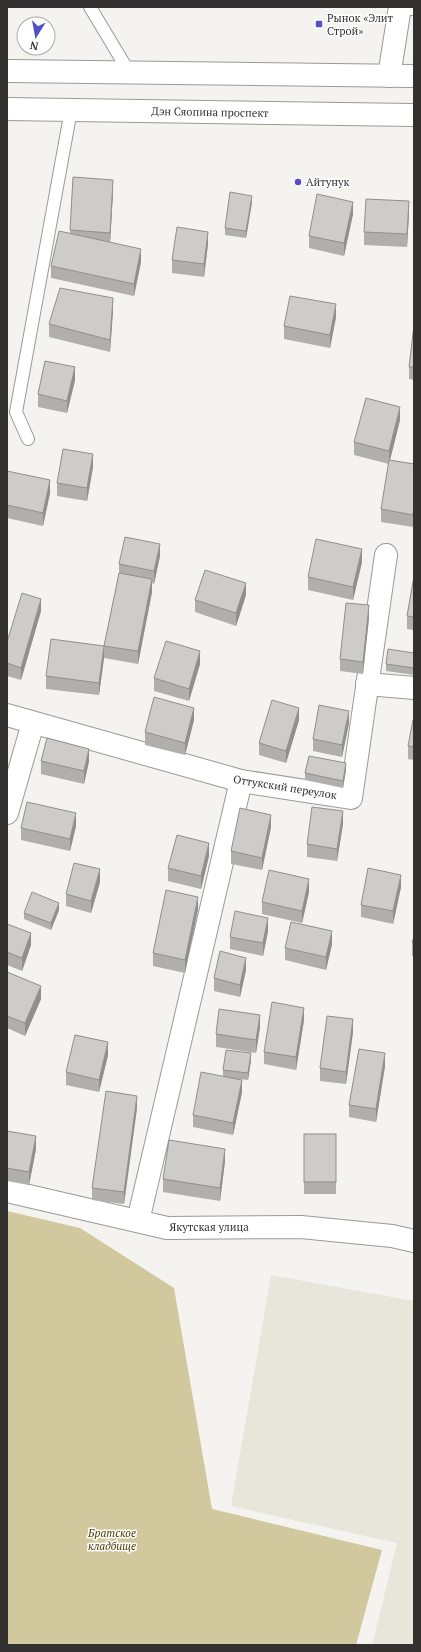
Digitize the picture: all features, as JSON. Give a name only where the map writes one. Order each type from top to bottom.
[{"type":"street","points":[[389,76],[405,9]]},
{"type":"street","points":[[7,71],[414,76]]},
{"type":"street","name":"Дэн Сяопина проспект","points":[[7,109],[414,115]]},
{"type":"street","name":"Оттукский переулок","points":[[7,715],[241,781],[351,798],[386,555]]},
{"type":"street","points":[[367,684],[414,688]]},
{"type":"street","points":[[7,813],[33,723]]},
{"type":"street","points":[[138,1221],[241,781]]},
{"type":"street","name":"Якутская улица","points":[[7,1191],[167,1228],[301,1227],[392,1236],[414,1241]]},
{"type":"lane","points":[[90,7],[129,72]]},
{"type":"lane","points":[[28,439],[16,412],[71,110]]},
{"type":"shaded area","points":[[271,1275],[414,1301],[414,1645],[372,1645],[397,1543],[231,1506]]},
{"type":"green space","name":"Братское кладбище","points":[[7,1211],[80,1228],[174,1288],[212,1509],[382,1550],[356,1645],[7,1645]]},
{"type":"building","points":[[73,177],[113,180],[110,233],[70,230]]},
{"type":"building","points":[[230,192],[252,196],[246,231],[225,228]]},
{"type":"building","points":[[317,194],[353,202],[344,243],[309,236]]},
{"type":"building","points":[[366,199],[409,201],[407,234],[364,232]]},
{"type":"building","points":[[177,227],[208,232],[204,264],[172,260]]},
{"type":"building","points":[[59,231],[141,249],[134,284],[51,266]]},
{"type":"building","points":[[60,288],[113,298],[110,340],[49,324]]},
{"type":"building","points":[[290,296],[336,304],[330,335],[284,326]]},
{"type":"building","points":[[414,325],[414,367],[409,367]]},
{"type":"building","points":[[45,361],[75,367],[67,401],[38,394]]},
{"type":"building","points":[[366,398],[400,407],[389,451],[354,442]]},
{"type":"building","points":[[63,449],[93,454],[87,488],[57,483]]},
{"type":"building","points":[[389,460],[414,464],[413,515],[381,509]]},
{"type":"building","points":[[7,471],[50,480],[43,513],[7,505]]},
{"type":"building","points":[[125,537],[160,544],[154,571],[119,564]]},
{"type":"building","points":[[316,539],[362,549],[353,587],[308,577]]},
{"type":"building","points":[[205,570],[246,583],[236,613],[195,600]]},
{"type":"building","points":[[119,573],[152,579],[138,651],[104,646]]},
{"type":"building","points":[[414,576],[414,617],[407,616]]},
{"type":"building","points":[[22,593],[41,599],[21,668],[7,663],[7,642]]},
{"type":"building","points":[[346,603],[369,605],[363,662],[340,659]]},
{"type":"building","points":[[51,639],[104,646],[99,683],[46,676]]},
{"type":"building","points":[[166,641],[200,651],[189,689],[154,678]]},
{"type":"building","points":[[388,649],[414,653],[414,668],[386,664]]},
{"type":"building","points":[[154,697],[194,708],[185,743],[145,732]]},
{"type":"building","points":[[272,700],[299,708],[286,751],[259,743]]},
{"type":"building","points":[[319,705],[349,711],[342,745],[313,739]]},
{"type":"building","points":[[414,720],[414,747],[408,746]]},
{"type":"building","points":[[47,738],[89,749],[84,771],[41,761]]},
{"type":"building","points":[[309,756],[346,763],[343,781],[305,773]]},
{"type":"building","points":[[27,802],[76,813],[70,839],[21,828]]},
{"type":"building","points":[[312,807],[343,811],[337,849],[307,844]]},
{"type":"building","points":[[240,808],[271,815],[262,858],[231,851]]},
{"type":"building","points":[[177,835],[209,843],[201,876],[168,868]]},
{"type":"building","points":[[74,863],[100,869],[91,901],[66,894]]},
{"type":"building","points":[[368,868],[401,875],[393,911],[361,905]]},
{"type":"building","points":[[269,870],[309,879],[302,911],[262,902]]},
{"type":"building","points":[[166,890],[198,897],[185,960],[153,953]]},
{"type":"building","points":[[32,892],[59,903],[51,923],[24,913]]},
{"type":"building","points":[[235,911],[268,918],[263,943],[230,937]]},
{"type":"building","points":[[291,922],[332,931],[326,957],[285,948]]},
{"type":"building","points":[[7,924],[31,933],[22,958],[7,952]]},
{"type":"building","points":[[220,951],[246,958],[240,985],[214,978]]},
{"type":"building","points":[[7,972],[41,986],[25,1023],[7,1016]]},
{"type":"building","points":[[272,1002],[304,1008],[296,1057],[264,1052]]},
{"type":"building","points":[[219,1009],[260,1015],[256,1040],[216,1034]]},
{"type":"building","points":[[327,1016],[353,1019],[346,1072],[320,1068]]},
{"type":"building","points":[[75,1035],[108,1042],[99,1080],[66,1072]]},
{"type":"building","points":[[359,1049],[385,1053],[376,1109],[349,1105]]},
{"type":"building","points":[[226,1050],[251,1053],[248,1073],[223,1070]]},
{"type":"building","points":[[201,1072],[242,1080],[233,1123],[193,1115]]},
{"type":"building","points":[[106,1091],[137,1096],[124,1192],[92,1188]]},
{"type":"building","points":[[7,1131],[36,1136],[29,1172],[7,1168]]},
{"type":"building","points":[[304,1134],[336,1134],[336,1182],[304,1182]]},
{"type":"building","points":[[169,1140],[225,1149],[220,1188],[163,1179]]},
{"type":"place","name":"Рынок «Элит Строй»","points":[[319,24]]},
{"type":"place","name":"Айтунук","points":[[298,182]]}]
